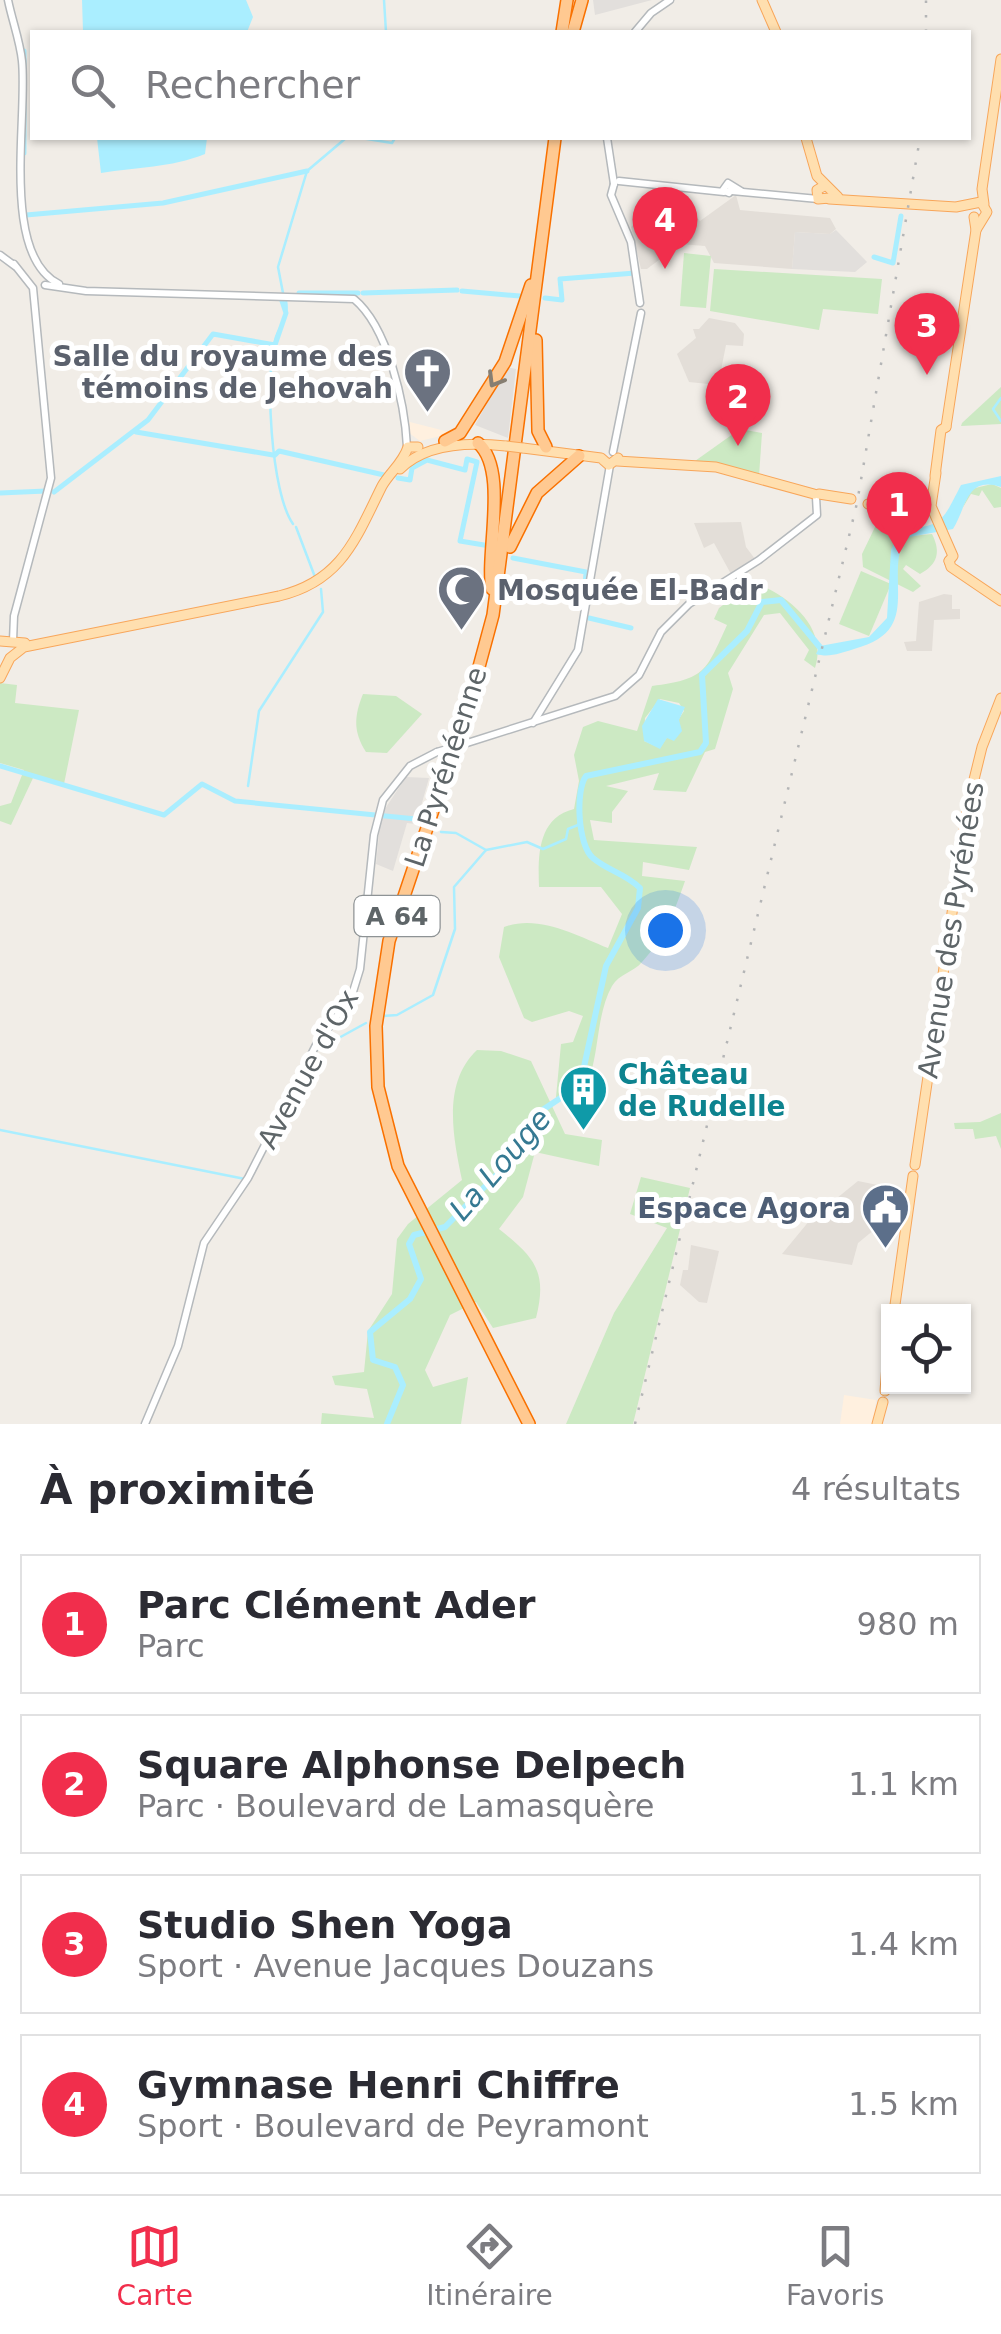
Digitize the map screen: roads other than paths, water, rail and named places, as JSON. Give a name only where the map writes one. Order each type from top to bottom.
[{"type":"highway","points":[[568,30],[570,0]]},
{"type":"highway","points":[[569,30],[582,0]]},
{"type":"highway","name":"La Pyrénéenne","points":[[420,1222],[384,1117],[376,1068],[377,1007],[392,931],[479,669],[500,575],[552,140]]},
{"type":"highway","points":[[533,291],[538,431],[546,447]]},
{"type":"highway","points":[[446,442],[460,432],[506,362],[533,291]]},
{"type":"highway","name":"La Pyrénéenne","points":[[525,1424],[392,1168],[376,1106],[371,1006],[384,940],[474,668],[492,589],[533,291]]},
{"type":"highway","points":[[525,446],[538,431]]},
{"type":"highway","points":[[478,443],[488,456],[493,498],[492,589]]},
{"type":"highway","points":[[500,575],[531,502],[558,471],[579,456]]},
{"type":"main road","points":[[764,0],[776,30]]},
{"type":"main road","points":[[1001,59],[945,431],[928,505],[951,568],[1001,602]]},
{"type":"main road","points":[[997,89],[1001,75]]},
{"type":"main road","points":[[805,140],[822,193],[855,202],[976,209]]},
{"type":"main road","points":[[0,675],[7,649],[311,586],[350,553],[382,489],[413,452],[446,442],[506,444]]},
{"type":"main road","points":[[413,452],[478,443],[546,447],[612,458]]},
{"type":"main road","points":[[525,446],[579,456],[716,467],[799,492],[852,499]]},
{"type":"main road","points":[[868,504],[894,509],[928,505]]},
{"type":"main road","name":"Avenue des Pyrénées","points":[[895,1304],[968,804],[980,753],[1001,698]]},
{"type":"main road","points":[[877,1424],[884,1394]]},
{"type":"street","points":[[7,649],[50,486],[36,277],[20,196],[22,59],[8,0]]},
{"type":"street","points":[[638,30],[651,13],[670,0]]},
{"type":"street","points":[[533,723],[578,650],[590,569],[641,313],[637,308],[640,303],[631,242],[611,195],[615,180],[607,140]]},
{"type":"street","points":[[615,180],[798,196],[822,193]]},
{"type":"street","points":[[0,256],[36,277],[74,290]]},
{"type":"street","points":[[36,277],[43,287],[74,290],[345,296],[370,313],[383,336],[404,430],[413,452]]},
{"type":"street","points":[[36,277],[43,287],[36,314]]},
{"type":"street","name":"Avenue d'Ox","points":[[145,1424],[178,1346],[204,1243],[258,1160],[313,1052],[348,1002],[360,969],[378,816],[396,780],[437,752],[615,696],[639,674],[661,632],[689,604],[759,560],[818,513],[817,495]]},
{"type":"water","points":[[82,0],[246,0],[253,17],[248,30],[83,30]]},
{"type":"water","points":[[97,140],[207,140],[205,154],[192,159],[101,173]]},
{"type":"water","points":[[1001,476],[1001,487],[989,485],[974,490],[953,529],[904,538],[899,555],[898,604],[888,630],[875,641],[854,649],[816,654],[820,646],[869,637],[887,618],[891,550],[900,530],[940,520],[961,485]]},
{"type":"water","points":[[658,699],[685,707],[679,720],[682,731],[674,741],[667,738],[660,749],[644,741],[642,726]]},
{"type":"waterway","points":[[384,0],[386,30]]},
{"type":"waterway","points":[[24,51],[24,153]]},
{"type":"waterway","points":[[283,293],[278,267],[307,171],[344,140]]},
{"type":"waterway","points":[[373,140],[394,140]]},
{"type":"waterway","points":[[26,215],[163,203],[307,171]]},
{"type":"waterway","points":[[874,257],[893,263],[901,216]]},
{"type":"waterway","points":[[545,298],[562,300],[560,279],[635,273]]},
{"type":"waterway","points":[[363,293],[457,290]]},
{"type":"waterway","points":[[462,291],[520,296]]},
{"type":"waterway","points":[[299,293],[358,293]]},
{"type":"waterway","points":[[54,492],[148,420],[213,334],[275,345],[286,313],[281,298]]},
{"type":"waterway","points":[[286,301],[272,354],[270,404],[279,487],[293,524]]},
{"type":"waterway","points":[[1001,398],[993,409],[1001,421]]},
{"type":"waterway","points":[[136,432],[273,455]]},
{"type":"waterway","points":[[275,455],[279,451],[384,475]]},
{"type":"waterway","points":[[398,478],[410,480],[412,468],[427,460],[465,470],[467,459],[477,462],[460,541],[490,546]]},
{"type":"waterway","points":[[0,493],[46,491]]},
{"type":"waterway","points":[[296,527],[315,577]]},
{"type":"waterway","points":[[513,558],[586,572],[584,600]]},
{"type":"waterway","points":[[248,786],[259,711],[323,612],[321,589]]},
{"type":"waterway","name":"La Louge","points":[[387,1424],[403,1385],[395,1367],[373,1360],[370,1332],[410,1299],[421,1279],[409,1244],[414,1235],[445,1227],[511,1160],[541,1111],[580,1085],[606,966],[638,908],[640,888],[593,858],[584,842],[579,805],[586,776],[700,752],[706,743],[702,675],[747,631],[762,602],[781,600],[823,651]]},
{"type":"waterway","points":[[589,618],[631,628]]},
{"type":"waterway","points":[[0,766],[164,815],[202,784],[235,801],[416,819]]},
{"type":"waterway","points":[[441,832],[456,833],[486,850],[527,842],[543,849],[566,839],[568,829],[578,825],[581,817]]},
{"type":"waterway","points":[[383,1016],[397,1015],[433,995],[455,929],[454,887],[486,850]]},
{"type":"waterway","points":[[315,1051],[366,1023]]},
{"type":"waterway","points":[[268,1131],[283,1103]]},
{"type":"waterway","points":[[0,1130],[245,1179]]},
{"type":"railway","points":[[926,0],[926,30]]},
{"type":"railway","points":[[635,1424],[857,503],[920,140]]},
{"type":"place","name":"Gymnase Henri Chiffre","points":[[665,269]]},
{"type":"place","name":"Studio Shen Yoga","points":[[927,375]]},
{"type":"place","name":"Salle du royaume des témoins de Jehovah","points":[[428,414]]},
{"type":"place","name":"Square Alphonse Delpech","points":[[738,446]]},
{"type":"place","name":"Parc Clément Ader","points":[[899,554]]},
{"type":"place","name":"Mosquée El-Badr","points":[[462,632]]},
{"type":"place","name":"Château de Rudelle","points":[[583,1132]]},
{"type":"place","name":"Espace Agora","points":[[886,1250]]}]
